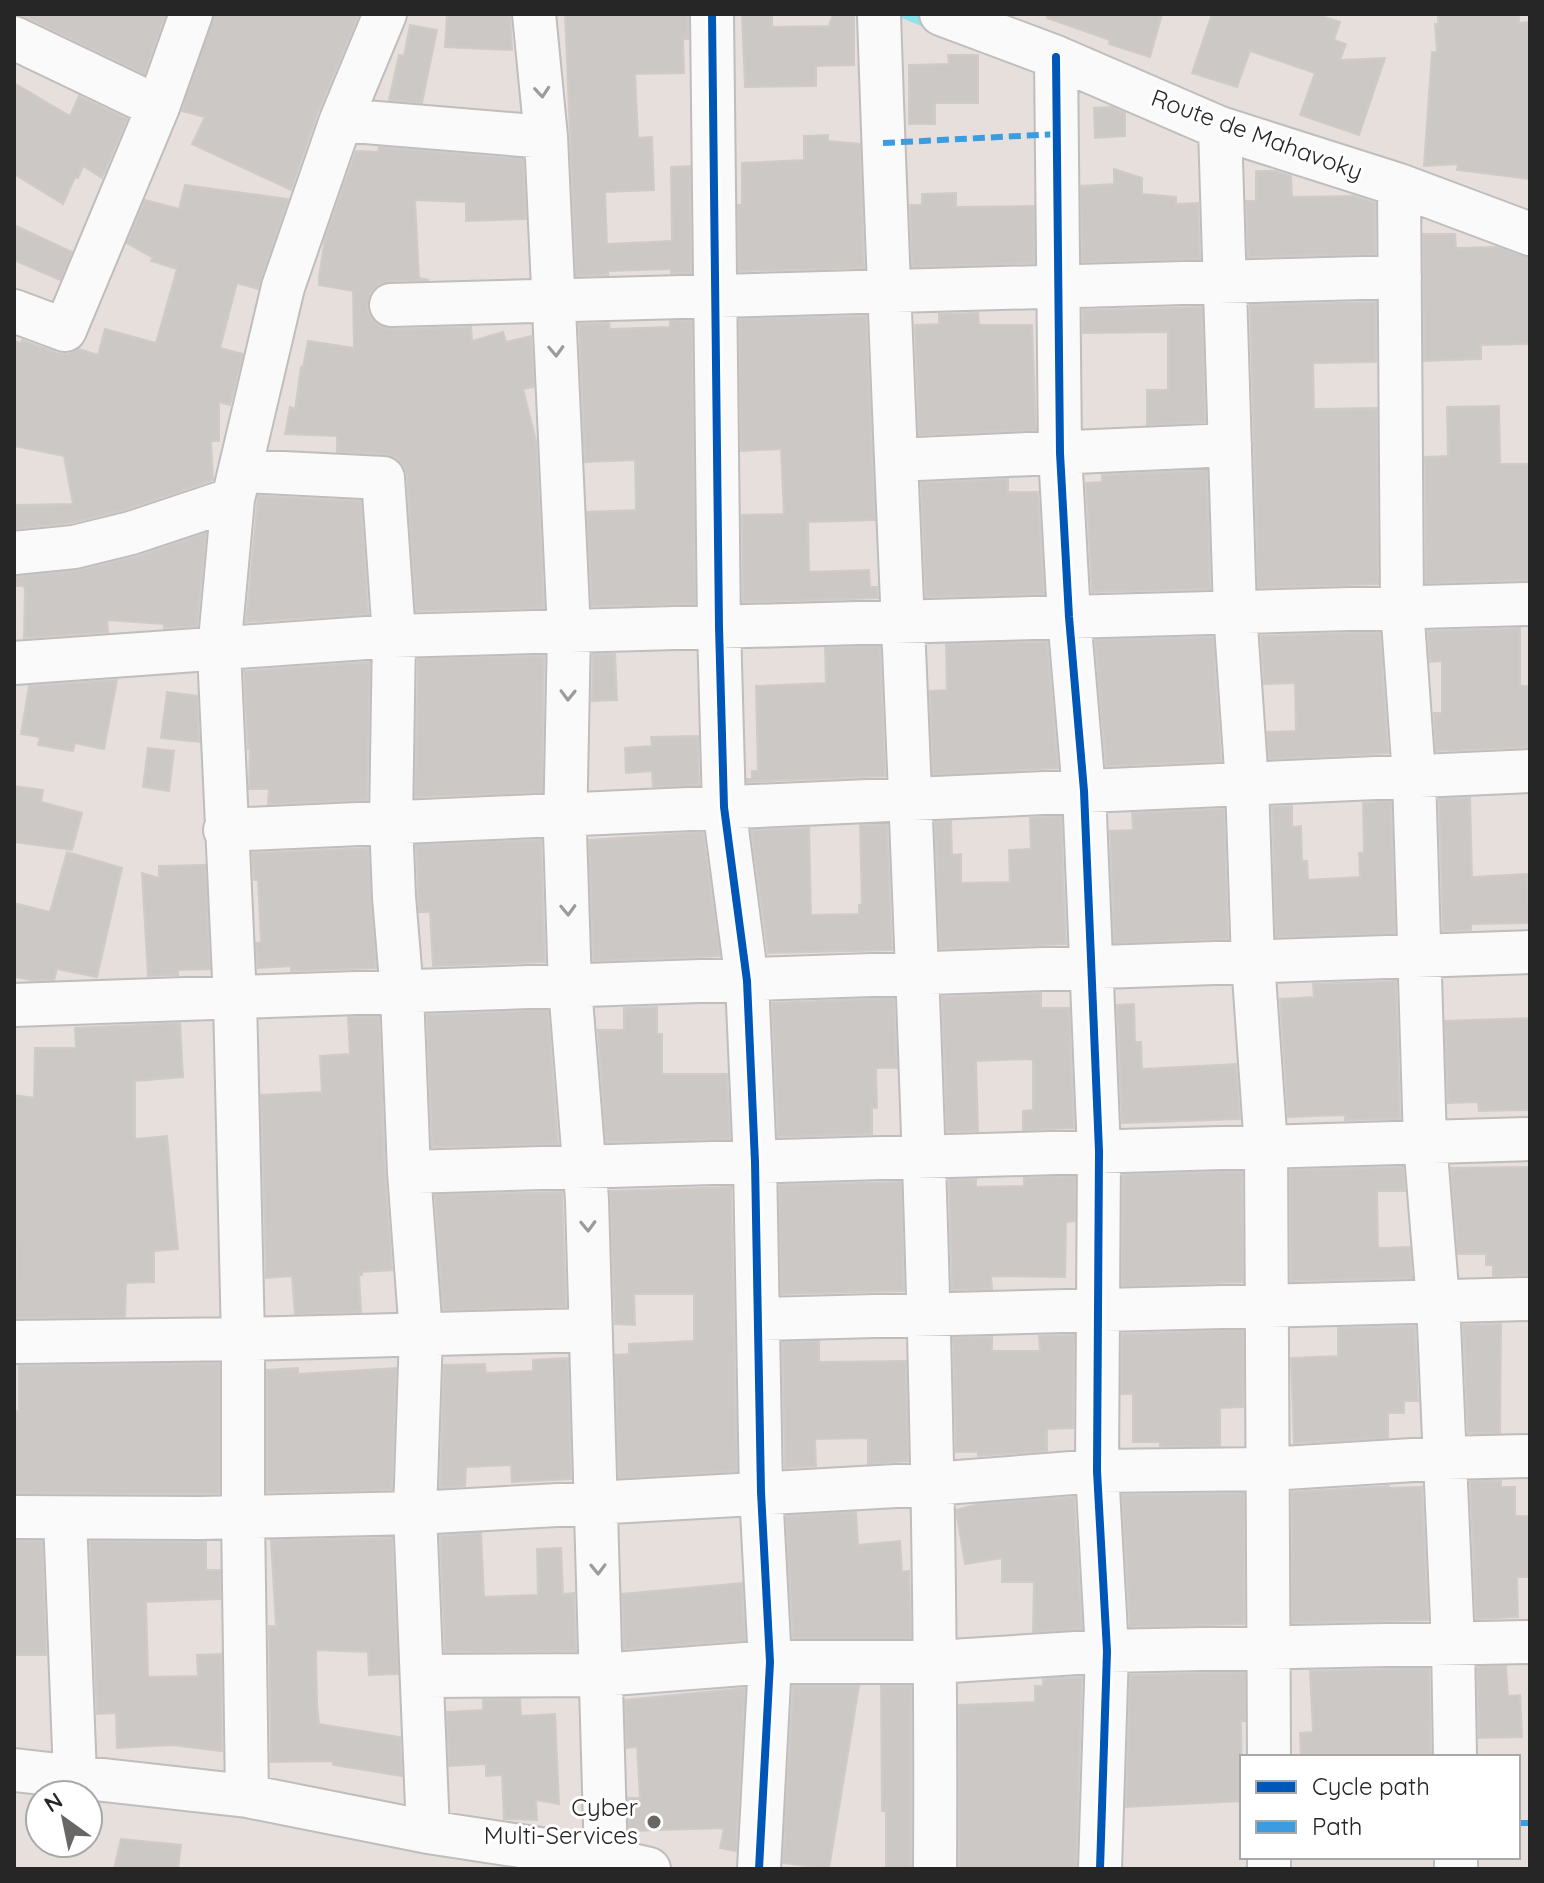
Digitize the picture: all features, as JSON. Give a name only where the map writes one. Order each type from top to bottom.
[{"type":"street","points":[[14,311],[65,330],[158,107],[191,14]]},
{"type":"street","points":[[247,1796],[243,1339],[235,999],[219,651],[238,485],[283,287],[341,120],[385,14]]},
{"type":"street","points":[[534,14],[546,137],[569,631],[566,823],[570,987],[586,1167],[606,1859]]},
{"type":"street","points":[[712,14],[724,807],[747,981],[760,1319],[761,1492],[770,1662],[759,1869]]},
{"type":"street","points":[[879,14],[925,1157],[936,1662],[935,1869]]},
{"type":"street","name":"Route de Mahavoky","points":[[941,14],[1056,57],[1220,128],[1399,185],[1530,234]]},
{"type":"street","points":[[14,38],[158,107]]},
{"type":"street","points":[[1056,57],[1060,453],[1069,617],[1084,791],[1099,1151],[1097,1471],[1107,1651],[1100,1869]]},
{"type":"street","points":[[341,120],[546,137]]},
{"type":"street","points":[[1220,128],[1235,612],[1266,1147],[1269,1755]]},
{"type":"street","points":[[1399,185],[1402,607],[1414,776],[1425,1142],[1438,1301],[1455,1755]]},
{"type":"street","points":[[391,305],[1400,277]]},
{"type":"street","points":[[896,460],[1230,445]]},
{"type":"street","points":[[14,553],[74,547],[131,533],[238,485],[383,478],[394,636],[391,822],[394,897],[421,1334],[415,1513],[428,1832]]},
{"type":"street","points":[[14,663],[219,651],[394,636],[1530,604]]},
{"type":"street","points":[[225,830],[391,822],[566,823],[724,807],[1530,771]]},
{"type":"street","points":[[15,1012],[235,999],[1530,952]]},
{"type":"street","points":[[409,1172],[1530,1139]]},
{"type":"street","points":[[760,1319],[1530,1299]]},
{"type":"street","points":[[14,1342],[590,1330]]},
{"type":"street","points":[[14,1517],[199,1518],[415,1513],[932,1484],[1097,1471],[1268,1469],[1530,1456]]},
{"type":"street","points":[[65,1518],[75,1776]]},
{"type":"street","points":[[423,1676],[600,1675],[770,1662],[936,1662],[1107,1651],[1530,1642]]},
{"type":"street","points":[[14,1770],[247,1796],[550,1860],[606,1859],[649,1869]]},
{"type":"building","points":[[14,14],[166,14],[144,74]]},
{"type":"building","points":[[214,14],[359,14],[318,112],[291,190],[192,144],[205,117],[182,111]]},
{"type":"building","points":[[447,14],[510,14],[512,50],[445,47]]},
{"type":"building","points":[[565,14],[688,14],[688,39],[683,39],[684,73],[635,74],[638,138],[652,137],[654,190],[605,192],[607,244],[672,241],[671,167],[690,166],[691,273],[671,273],[671,269],[608,271],[608,275],[576,276]]},
{"type":"building","points":[[742,14],[772,14],[772,27],[829,26],[833,14],[854,14],[854,65],[816,66],[816,86],[745,87]]},
{"type":"building","points":[[1047,14],[1162,14],[1150,57],[1109,44],[1110,40],[1047,18]]},
{"type":"building","points":[[1212,14],[1315,14],[1340,22],[1334,40],[1346,44],[1340,60],[1385,58],[1359,135],[1300,115],[1315,73],[1250,51],[1237,87],[1192,73]]},
{"type":"building","points":[[1438,14],[1519,14],[1519,23],[1530,22],[1530,179],[1457,170],[1458,164],[1424,166],[1432,52],[1437,52],[1435,24],[1438,24]]},
{"type":"building","points":[[410,25],[437,30],[422,103],[389,100],[399,55],[404,56]]},
{"type":"building","points":[[948,55],[978,55],[978,103],[935,103],[935,124],[909,124],[909,65],[949,64]]},
{"type":"building","points":[[14,83],[70,116],[79,96],[127,119],[102,178],[83,166],[63,204],[14,174]]},
{"type":"building","points":[[1112,107],[1125,113],[1125,136],[1095,138],[1094,108]]},
{"type":"building","points":[[828,135],[828,141],[860,144],[864,268],[739,271],[738,205],[742,205],[742,163],[804,160],[804,136]]},
{"type":"building","points":[[379,147],[523,159],[526,219],[466,221],[466,202],[415,200],[419,278],[429,280],[379,284],[370,293],[367,306],[370,317],[379,326],[391,329],[471,327],[472,341],[503,332],[506,342],[531,336],[534,387],[523,389],[536,441],[544,608],[416,611],[407,476],[403,465],[395,457],[384,454],[337,452],[337,436],[285,434],[290,407],[295,409],[308,341],[354,348],[353,291],[319,285],[319,277],[325,238],[356,151],[378,152]]},
{"type":"building","points":[[1114,169],[1142,178],[1142,194],[1176,197],[1176,204],[1198,203],[1200,259],[1082,262],[1081,186],[1114,184]]},
{"type":"building","points":[[1256,171],[1275,171],[1291,176],[1292,197],[1354,196],[1375,203],[1375,254],[1248,257],[1246,201],[1256,201]]},
{"type":"building","points":[[185,185],[288,199],[258,289],[237,283],[220,348],[243,354],[230,405],[219,402],[219,441],[211,441],[213,480],[124,510],[70,523],[14,529],[14,505],[73,504],[64,456],[14,446],[14,341],[21,343],[22,340],[57,353],[69,354],[79,349],[98,355],[105,329],[156,343],[177,269],[151,261],[153,258],[127,243],[145,200],[179,209]]},
{"type":"building","points":[[956,193],[956,207],[1034,206],[1034,263],[912,267],[910,205],[922,205],[922,194]]},
{"type":"building","points":[[14,225],[72,252],[60,280],[14,260]]},
{"type":"building","points":[[1423,234],[1455,234],[1456,248],[1497,247],[1530,257],[1530,344],[1481,345],[1481,359],[1424,361]]},
{"type":"building","points":[[1376,302],[1376,362],[1313,363],[1314,409],[1377,408],[1378,584],[1258,588],[1250,305]]},
{"type":"building","points":[[1202,307],[1205,422],[1147,425],[1147,390],[1168,390],[1168,332],[1083,333],[1083,310]]},
{"type":"building","points":[[978,313],[979,325],[1032,325],[1036,430],[919,435],[915,325],[939,324],[939,314]]},
{"type":"building","points":[[866,316],[875,520],[808,522],[809,572],[869,570],[870,587],[877,587],[878,598],[743,602],[742,515],[784,514],[781,449],[741,451],[739,319]]},
{"type":"building","points":[[670,321],[692,321],[695,604],[592,606],[587,512],[636,510],[635,460],[585,462],[579,324],[609,323],[610,329],[670,327]]},
{"type":"building","points":[[1499,406],[1500,464],[1530,464],[1530,580],[1426,583],[1425,457],[1448,456],[1447,407]]},
{"type":"building","points":[[1207,470],[1210,589],[1092,592],[1086,483],[1102,482],[1102,475]]},
{"type":"building","points":[[1008,479],[1008,492],[1038,492],[1044,594],[926,597],[921,483]]},
{"type":"building","points":[[258,496],[361,501],[368,614],[246,622]]},
{"type":"building","points":[[206,533],[197,626],[164,628],[164,624],[107,620],[108,632],[24,638],[25,589],[14,586],[14,577],[80,570],[138,556]]},
{"type":"building","points":[[1520,628],[1520,686],[1530,686],[1530,747],[1436,751],[1434,713],[1442,713],[1442,661],[1430,662],[1428,631]]},
{"type":"building","points":[[1380,632],[1388,753],[1269,759],[1267,732],[1296,731],[1295,683],[1264,684],[1261,636]]},
{"type":"building","points":[[1213,637],[1221,761],[1106,766],[1095,640]]},
{"type":"building","points":[[1047,642],[1058,768],[933,774],[930,691],[947,690],[946,644]]},
{"type":"building","points":[[880,646],[885,776],[747,782],[747,779],[752,779],[752,771],[758,771],[756,686],[826,683],[825,648]]},
{"type":"building","points":[[593,654],[615,654],[617,700],[592,701]]},
{"type":"building","points":[[544,656],[542,792],[415,797],[418,659]]},
{"type":"building","points":[[370,662],[367,800],[268,804],[269,789],[249,789],[250,749],[244,671]]},
{"type":"building","points":[[117,680],[104,749],[75,743],[73,751],[38,745],[40,737],[21,734],[29,686]]},
{"type":"building","points":[[167,692],[197,696],[199,742],[161,738]]},
{"type":"building","points":[[698,736],[699,785],[653,787],[652,771],[626,773],[625,748],[652,746],[651,737]]},
{"type":"building","points":[[148,748],[174,751],[169,791],[143,787]]},
{"type":"building","points":[[14,786],[43,790],[41,802],[82,813],[72,850],[14,842]]},
{"type":"building","points":[[1470,798],[1472,877],[1527,874],[1529,923],[1471,924],[1471,930],[1443,931],[1439,799]]},
{"type":"building","points":[[1391,801],[1395,933],[1276,937],[1272,807],[1292,806],[1292,827],[1301,826],[1302,861],[1307,861],[1308,880],[1360,877],[1359,853],[1364,853],[1363,803]]},
{"type":"building","points":[[1224,809],[1228,939],[1114,943],[1110,831],[1133,830],[1132,813]]},
{"type":"building","points":[[1061,816],[1066,944],[940,949],[935,822],[951,821],[952,855],[961,854],[961,883],[1010,882],[1009,850],[1031,849],[1030,818]]},
{"type":"building","points":[[887,824],[892,950],[768,953],[751,830],[809,828],[811,915],[859,914],[859,905],[862,905],[860,825]]},
{"type":"building","points":[[703,832],[720,956],[593,961],[589,840]]},
{"type":"building","points":[[541,840],[545,962],[433,966],[430,912],[419,912],[416,845]]},
{"type":"building","points":[[368,848],[376,968],[291,971],[291,966],[258,968],[256,943],[261,942],[258,880],[254,880],[252,853]]},
{"type":"building","points":[[67,852],[122,868],[97,977],[57,969],[54,980],[14,977],[14,903],[50,912]]},
{"type":"building","points":[[205,865],[210,969],[178,970],[178,975],[148,976],[142,873],[159,878],[159,866]]},
{"type":"building","points":[[1396,981],[1400,1119],[1345,1120],[1345,1115],[1288,1117],[1280,999],[1314,997],[1313,984]]},
{"type":"building","points":[[1041,993],[1041,1008],[1069,1008],[1074,1128],[1023,1130],[1023,1111],[1033,1110],[1033,1060],[1027,1059],[976,1061],[978,1131],[947,1132],[942,997]]},
{"type":"building","points":[[894,998],[897,1068],[876,1068],[877,1108],[872,1108],[872,1134],[778,1137],[772,1003]]},
{"type":"building","points":[[1134,1004],[1135,1042],[1141,1042],[1142,1069],[1236,1064],[1240,1119],[1122,1123],[1117,1005]]},
{"type":"building","points":[[657,1007],[657,1034],[662,1034],[662,1074],[727,1074],[730,1139],[606,1142],[598,1030],[624,1030],[624,1008]]},
{"type":"building","points":[[548,1010],[558,1144],[432,1147],[427,1015]]},
{"type":"building","points":[[379,1016],[392,1270],[362,1272],[359,1275],[361,1312],[295,1314],[292,1276],[266,1278],[261,1095],[322,1092],[320,1056],[350,1054],[348,1017]]},
{"type":"building","points":[[1530,1018],[1530,1110],[1479,1111],[1478,1102],[1448,1103],[1445,1021]]},
{"type":"building","points":[[180,1023],[183,1077],[135,1081],[135,1139],[167,1136],[178,1249],[154,1251],[154,1282],[126,1283],[125,1317],[14,1318],[14,1095],[34,1098],[35,1048],[76,1048],[75,1028]]},
{"type":"building","points":[[1403,1167],[1405,1191],[1377,1191],[1378,1248],[1410,1247],[1412,1278],[1291,1281],[1290,1170]]},
{"type":"building","points":[[1530,1167],[1530,1275],[1493,1276],[1493,1265],[1486,1265],[1486,1254],[1458,1254],[1451,1168]]},
{"type":"building","points":[[1242,1171],[1243,1282],[1122,1286],[1123,1175]]},
{"type":"building","points":[[1075,1176],[1075,1221],[1066,1222],[1065,1277],[991,1276],[992,1289],[952,1290],[949,1180],[976,1179],[976,1187],[1024,1186],[1024,1178]]},
{"type":"building","points":[[901,1182],[904,1291],[781,1294],[779,1185]]},
{"type":"building","points":[[731,1187],[737,1471],[619,1478],[615,1355],[629,1354],[629,1344],[694,1341],[694,1294],[634,1294],[635,1325],[615,1324],[610,1191]]},
{"type":"building","points":[[562,1192],[566,1307],[443,1310],[435,1195]]},
{"type":"building","points":[[1501,1324],[1500,1433],[1468,1433],[1463,1325]]},
{"type":"building","points":[[1415,1326],[1418,1401],[1404,1401],[1404,1413],[1388,1413],[1388,1438],[1294,1443],[1291,1358],[1338,1356],[1338,1328]]},
{"type":"building","points":[[1243,1330],[1243,1407],[1220,1408],[1220,1446],[1160,1446],[1160,1442],[1133,1442],[1133,1394],[1121,1394],[1122,1334]]},
{"type":"building","points":[[1074,1335],[1073,1428],[1047,1429],[1047,1451],[978,1456],[978,1452],[956,1452],[953,1338],[992,1337],[992,1351],[1040,1351],[1039,1336]]},
{"type":"building","points":[[819,1341],[819,1362],[906,1361],[908,1461],[868,1464],[868,1438],[815,1439],[816,1466],[785,1468],[782,1342]]},
{"type":"building","points":[[568,1358],[571,1479],[512,1482],[511,1465],[466,1467],[465,1486],[440,1488],[444,1365],[485,1364],[486,1373],[533,1371],[533,1360]]},
{"type":"building","points":[[219,1363],[219,1494],[14,1493],[14,1411],[19,1411],[19,1366]]},
{"type":"building","points":[[298,1368],[298,1374],[396,1368],[392,1490],[267,1492],[267,1370]]},
{"type":"building","points":[[1470,1481],[1501,1481],[1501,1487],[1515,1487],[1515,1516],[1530,1516],[1530,1577],[1517,1577],[1518,1617],[1476,1619]]},
{"type":"building","points":[[1422,1487],[1428,1620],[1292,1623],[1292,1492]]},
{"type":"building","points":[[1244,1493],[1244,1624],[1130,1627],[1122,1495]]},
{"type":"building","points":[[1074,1497],[1082,1629],[1033,1632],[1034,1582],[1002,1582],[1002,1558],[965,1564],[956,1510],[978,1504]]},
{"type":"building","points":[[856,1512],[858,1545],[900,1541],[902,1572],[909,1571],[911,1638],[793,1638],[786,1516]]},
{"type":"building","points":[[481,1533],[484,1597],[538,1595],[537,1549],[561,1548],[563,1594],[574,1593],[576,1651],[445,1652],[440,1536]]},
{"type":"building","points":[[392,1538],[398,1674],[369,1675],[368,1652],[316,1650],[317,1705],[319,1724],[400,1737],[402,1776],[333,1765],[333,1761],[271,1762],[269,1626],[276,1626],[271,1540]]},
{"type":"building","points":[[14,1541],[42,1541],[46,1655],[14,1655]]},
{"type":"building","points":[[90,1541],[206,1542],[206,1570],[220,1570],[220,1599],[146,1602],[148,1677],[198,1676],[197,1655],[221,1654],[222,1751],[172,1745],[117,1748],[116,1713],[97,1714]]},
{"type":"building","points":[[742,1583],[745,1640],[624,1649],[622,1594]]},
{"type":"building","points":[[1506,1666],[1508,1696],[1520,1695],[1522,1737],[1479,1738],[1477,1667]]},
{"type":"building","points":[[1429,1668],[1431,1755],[1301,1755],[1300,1733],[1313,1732],[1310,1671]]},
{"type":"building","points":[[1245,1672],[1240,1801],[1126,1807],[1130,1675]]},
{"type":"building","points":[[1082,1677],[1076,1869],[959,1869],[959,1705],[1035,1702],[1035,1686],[1043,1686],[1043,1679]]},
{"type":"building","points":[[793,1686],[859,1686],[829,1869],[783,1863]]},
{"type":"building","points":[[881,1686],[911,1686],[911,1869],[886,1869],[886,1811],[882,1811]]},
{"type":"building","points":[[745,1688],[736,1851],[720,1848],[724,1828],[629,1831],[628,1798],[640,1798],[637,1747],[627,1748],[625,1700]]},
{"type":"building","points":[[520,1699],[521,1716],[555,1714],[559,1804],[536,1800],[537,1820],[504,1819],[502,1775],[486,1776],[486,1764],[449,1766],[447,1712],[483,1710],[483,1700]]},
{"type":"building","points":[[121,1839],[181,1845],[178,1869],[114,1869]]},
{"type":"waterway","points":[[904,14],[931,25]]},
{"type":"marked path","points":[[883,143],[1058,134]]},
{"type":"marked path","points":[[1520,1823],[1530,1823]]},
{"type":"cycle path","points":[[712,14],[724,807],[747,981],[755,1162],[761,1492],[770,1662],[759,1869]]},
{"type":"cycle path","points":[[1056,57],[1060,453],[1069,617],[1084,791],[1099,1151],[1097,1471],[1107,1651],[1100,1869]]},
{"type":"place","name":"Cyber Multi-Services","points":[[654,1822]]}]
